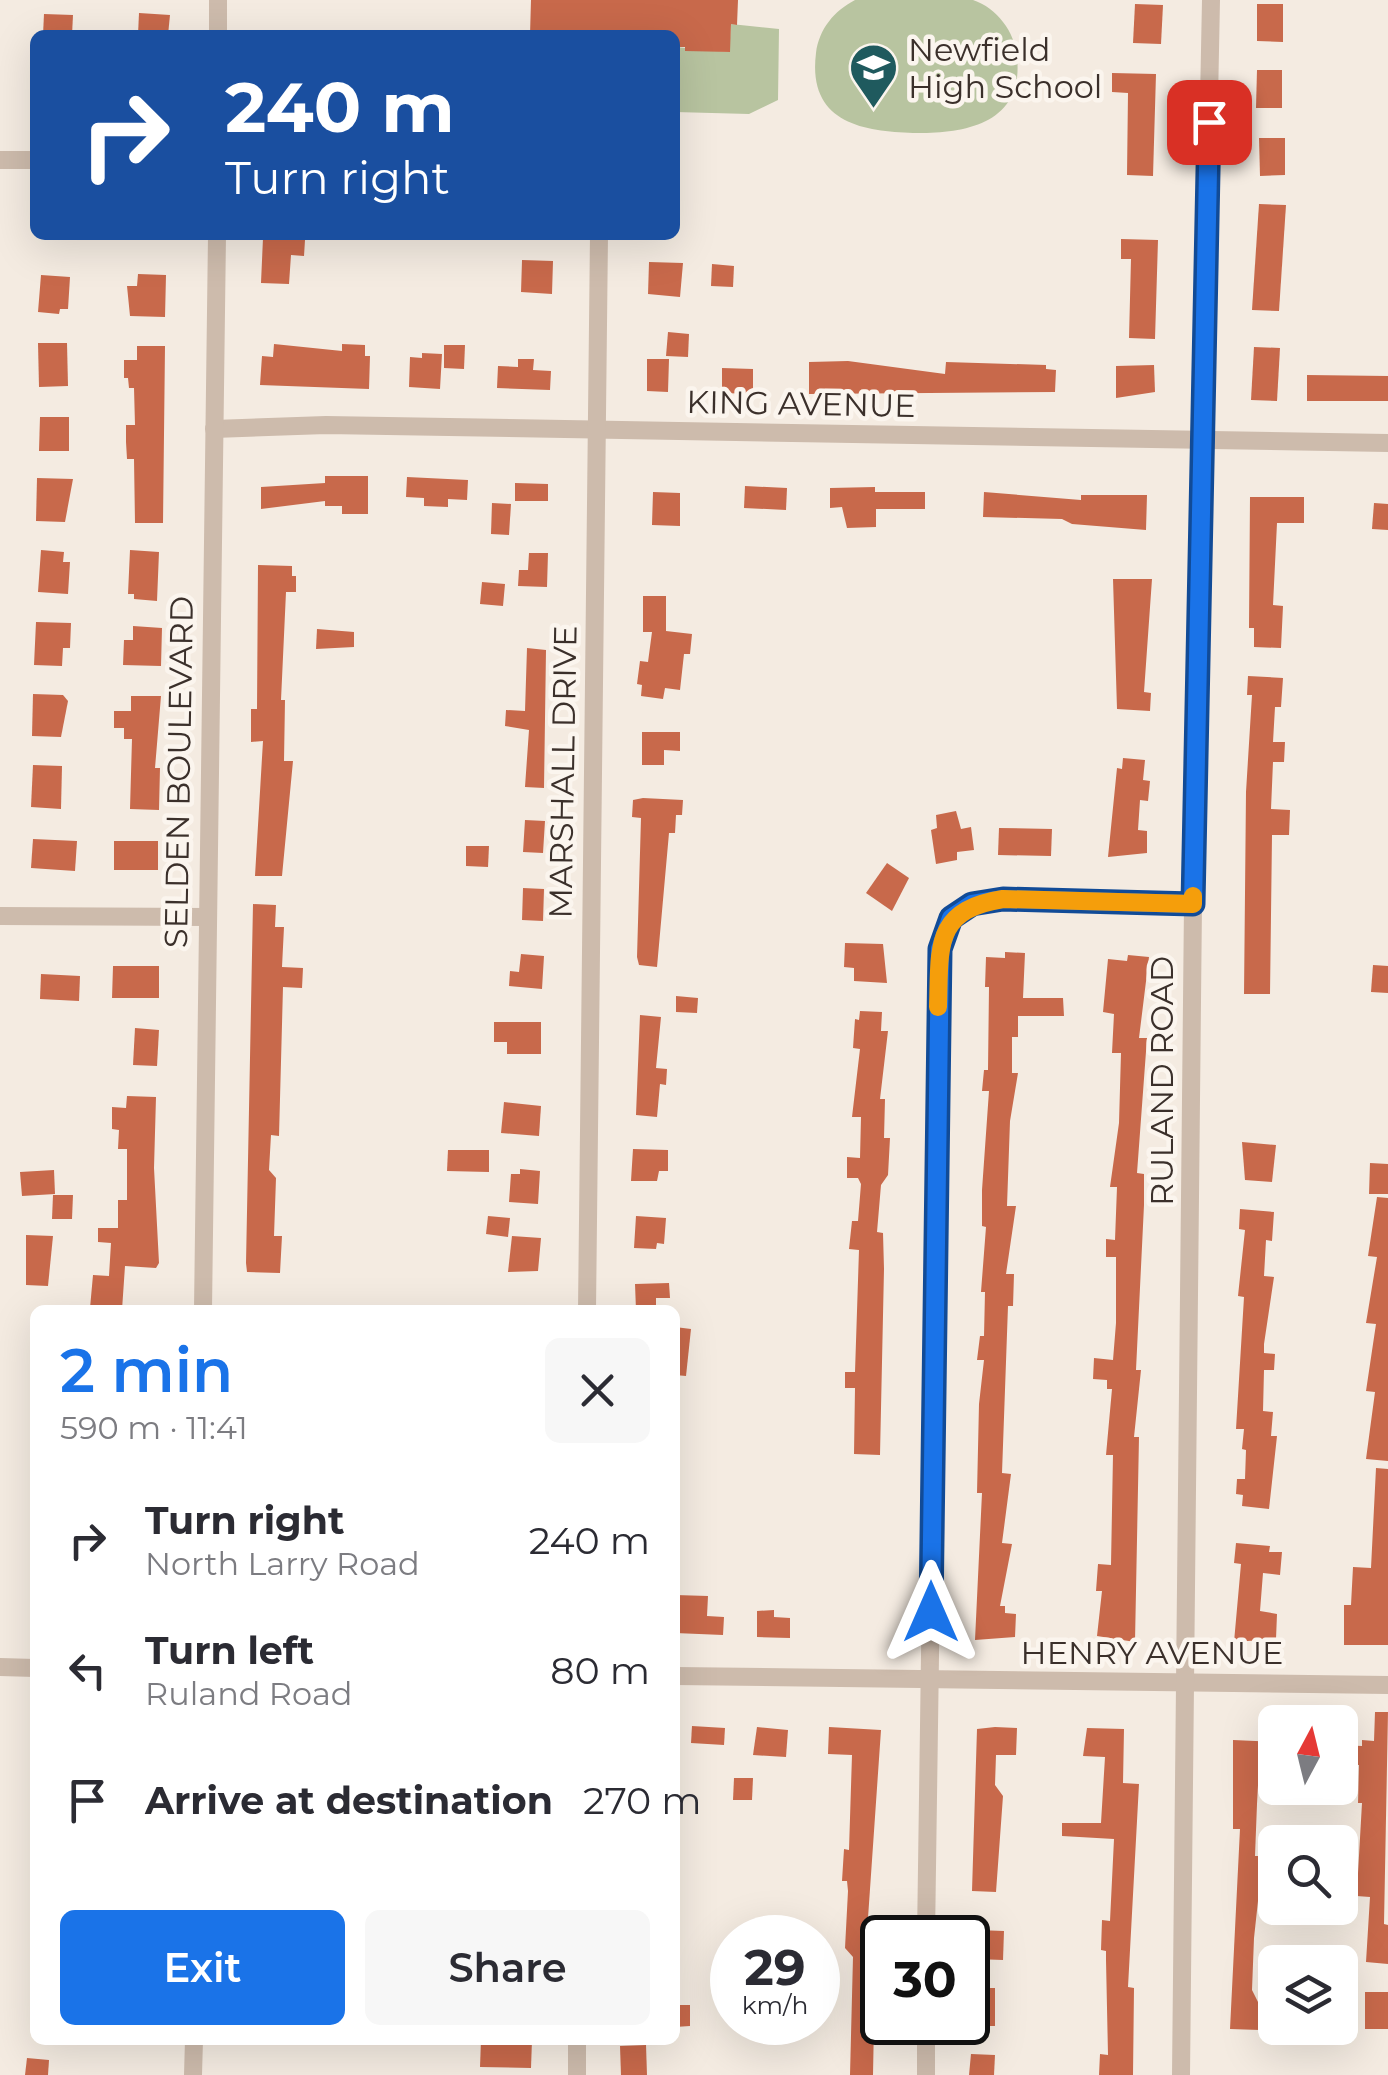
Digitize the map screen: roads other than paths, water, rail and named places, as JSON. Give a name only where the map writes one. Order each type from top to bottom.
[{"type":"street","points":[[218,0],[218,30]]},
{"type":"street","name":"RULAND ROAD","points":[[1181,2075],[1193,904],[1212,0]]},
{"type":"street","points":[[0,160],[30,160]]},
{"type":"street","name":"SELDEN BOULEVARD","points":[[202,1305],[217,240]]},
{"type":"street","name":"MARSHALL DRIVE","points":[[587,1305],[599,240]]},
{"type":"street","name":"KING AVENUE","points":[[214,429],[326,425],[1388,443]]},
{"type":"street","points":[[926,1915],[940,949],[951,918],[972,904],[1003,899],[1193,904]]},
{"type":"street","points":[[0,916],[207,917]]},
{"type":"street","points":[[0,1668],[30,1668]]},
{"type":"street","name":"HENRY AVENUE","points":[[680,1676],[1388,1685]]},
{"type":"street","points":[[193,2075],[194,2045]]},
{"type":"street","points":[[576,2075],[577,2045]]},
{"type":"street","points":[[926,2045],[926,2075]]},
{"type":"place","name":"Newfield High School","points":[[873,110]]}]
